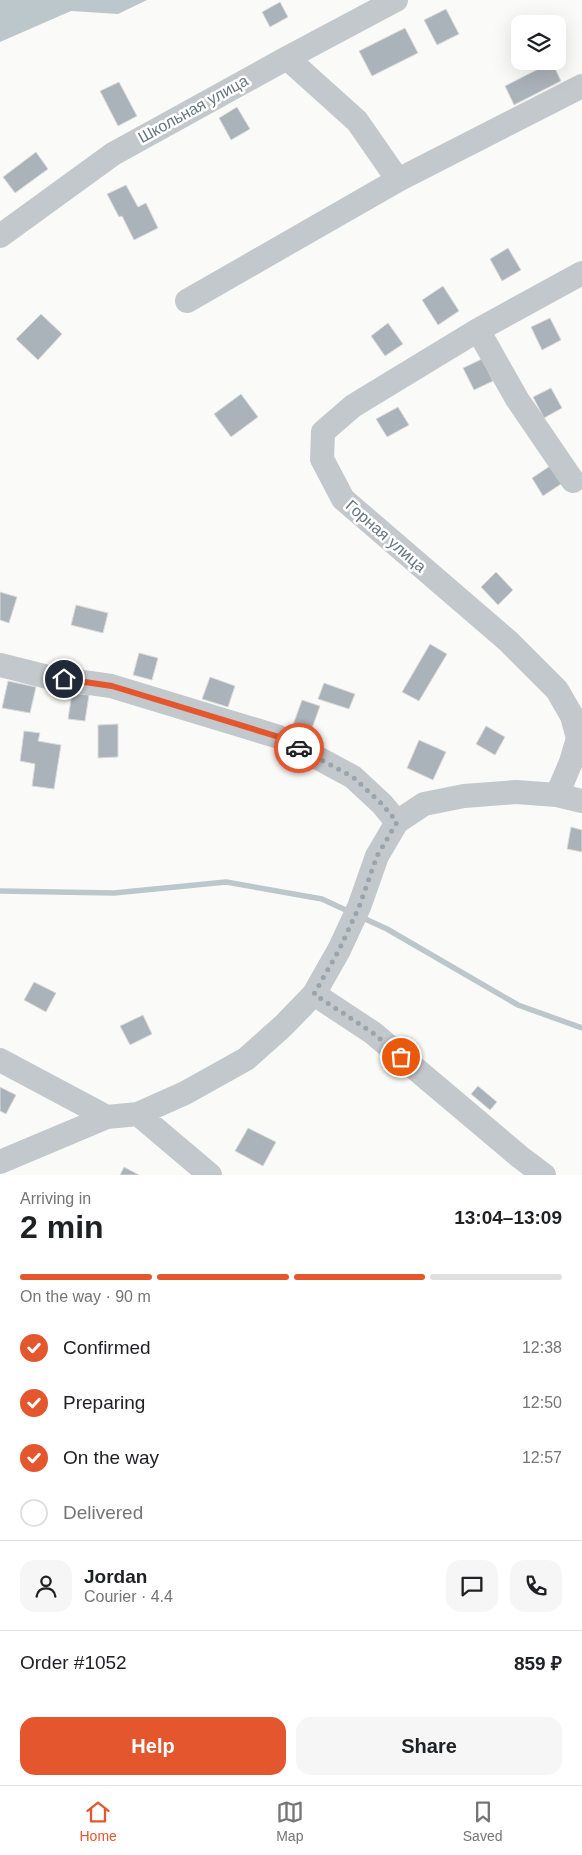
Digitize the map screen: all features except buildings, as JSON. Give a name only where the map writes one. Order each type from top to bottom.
[{"type":"street","name":"Школьная улица","points":[[0,236],[113,154],[396,0]]},
{"type":"street","points":[[287,58],[356,121],[398,180]]},
{"type":"street","points":[[187,301],[398,180],[582,86]]},
{"type":"street","name":"Горная улица","points":[[557,795],[572,762],[580,738],[572,716],[557,690],[508,641],[343,499],[322,459],[323,432],[353,406],[478,330],[582,273]]},
{"type":"street","points":[[478,330],[517,399],[573,481]]},
{"type":"street","points":[[0,665],[48,677],[112,686],[279,737],[353,777],[382,804],[397,822]]},
{"type":"street","points":[[0,1162],[107,1117],[138,1114],[185,1093],[246,1059],[283,1026],[314,994],[339,950],[355,916],[377,856],[397,822],[424,804],[464,796],[516,792],[557,795],[582,801]]},
{"type":"street","points":[[314,994],[373,1033],[520,1158],[544,1175]]},
{"type":"street","points":[[0,1060],[107,1117]]},
{"type":"street","points":[[138,1114],[210,1175]]},
{"type":"shaded area","points":[[0,0],[147,0],[118,14],[71,11],[0,42]]},
{"type":"waterway","points":[[0,891],[114,893],[226,882],[322,899],[350,912]]},
{"type":"waterway","points":[[361,917],[387,929],[518,1005],[582,1028]]},
{"type":"way so far","points":[[299,748],[353,777],[382,804],[397,822],[377,856],[359,907],[339,950],[314,994],[373,1033],[401,1057]]},
{"type":"route","points":[[64,679],[112,686],[279,737],[299,748]]}]
